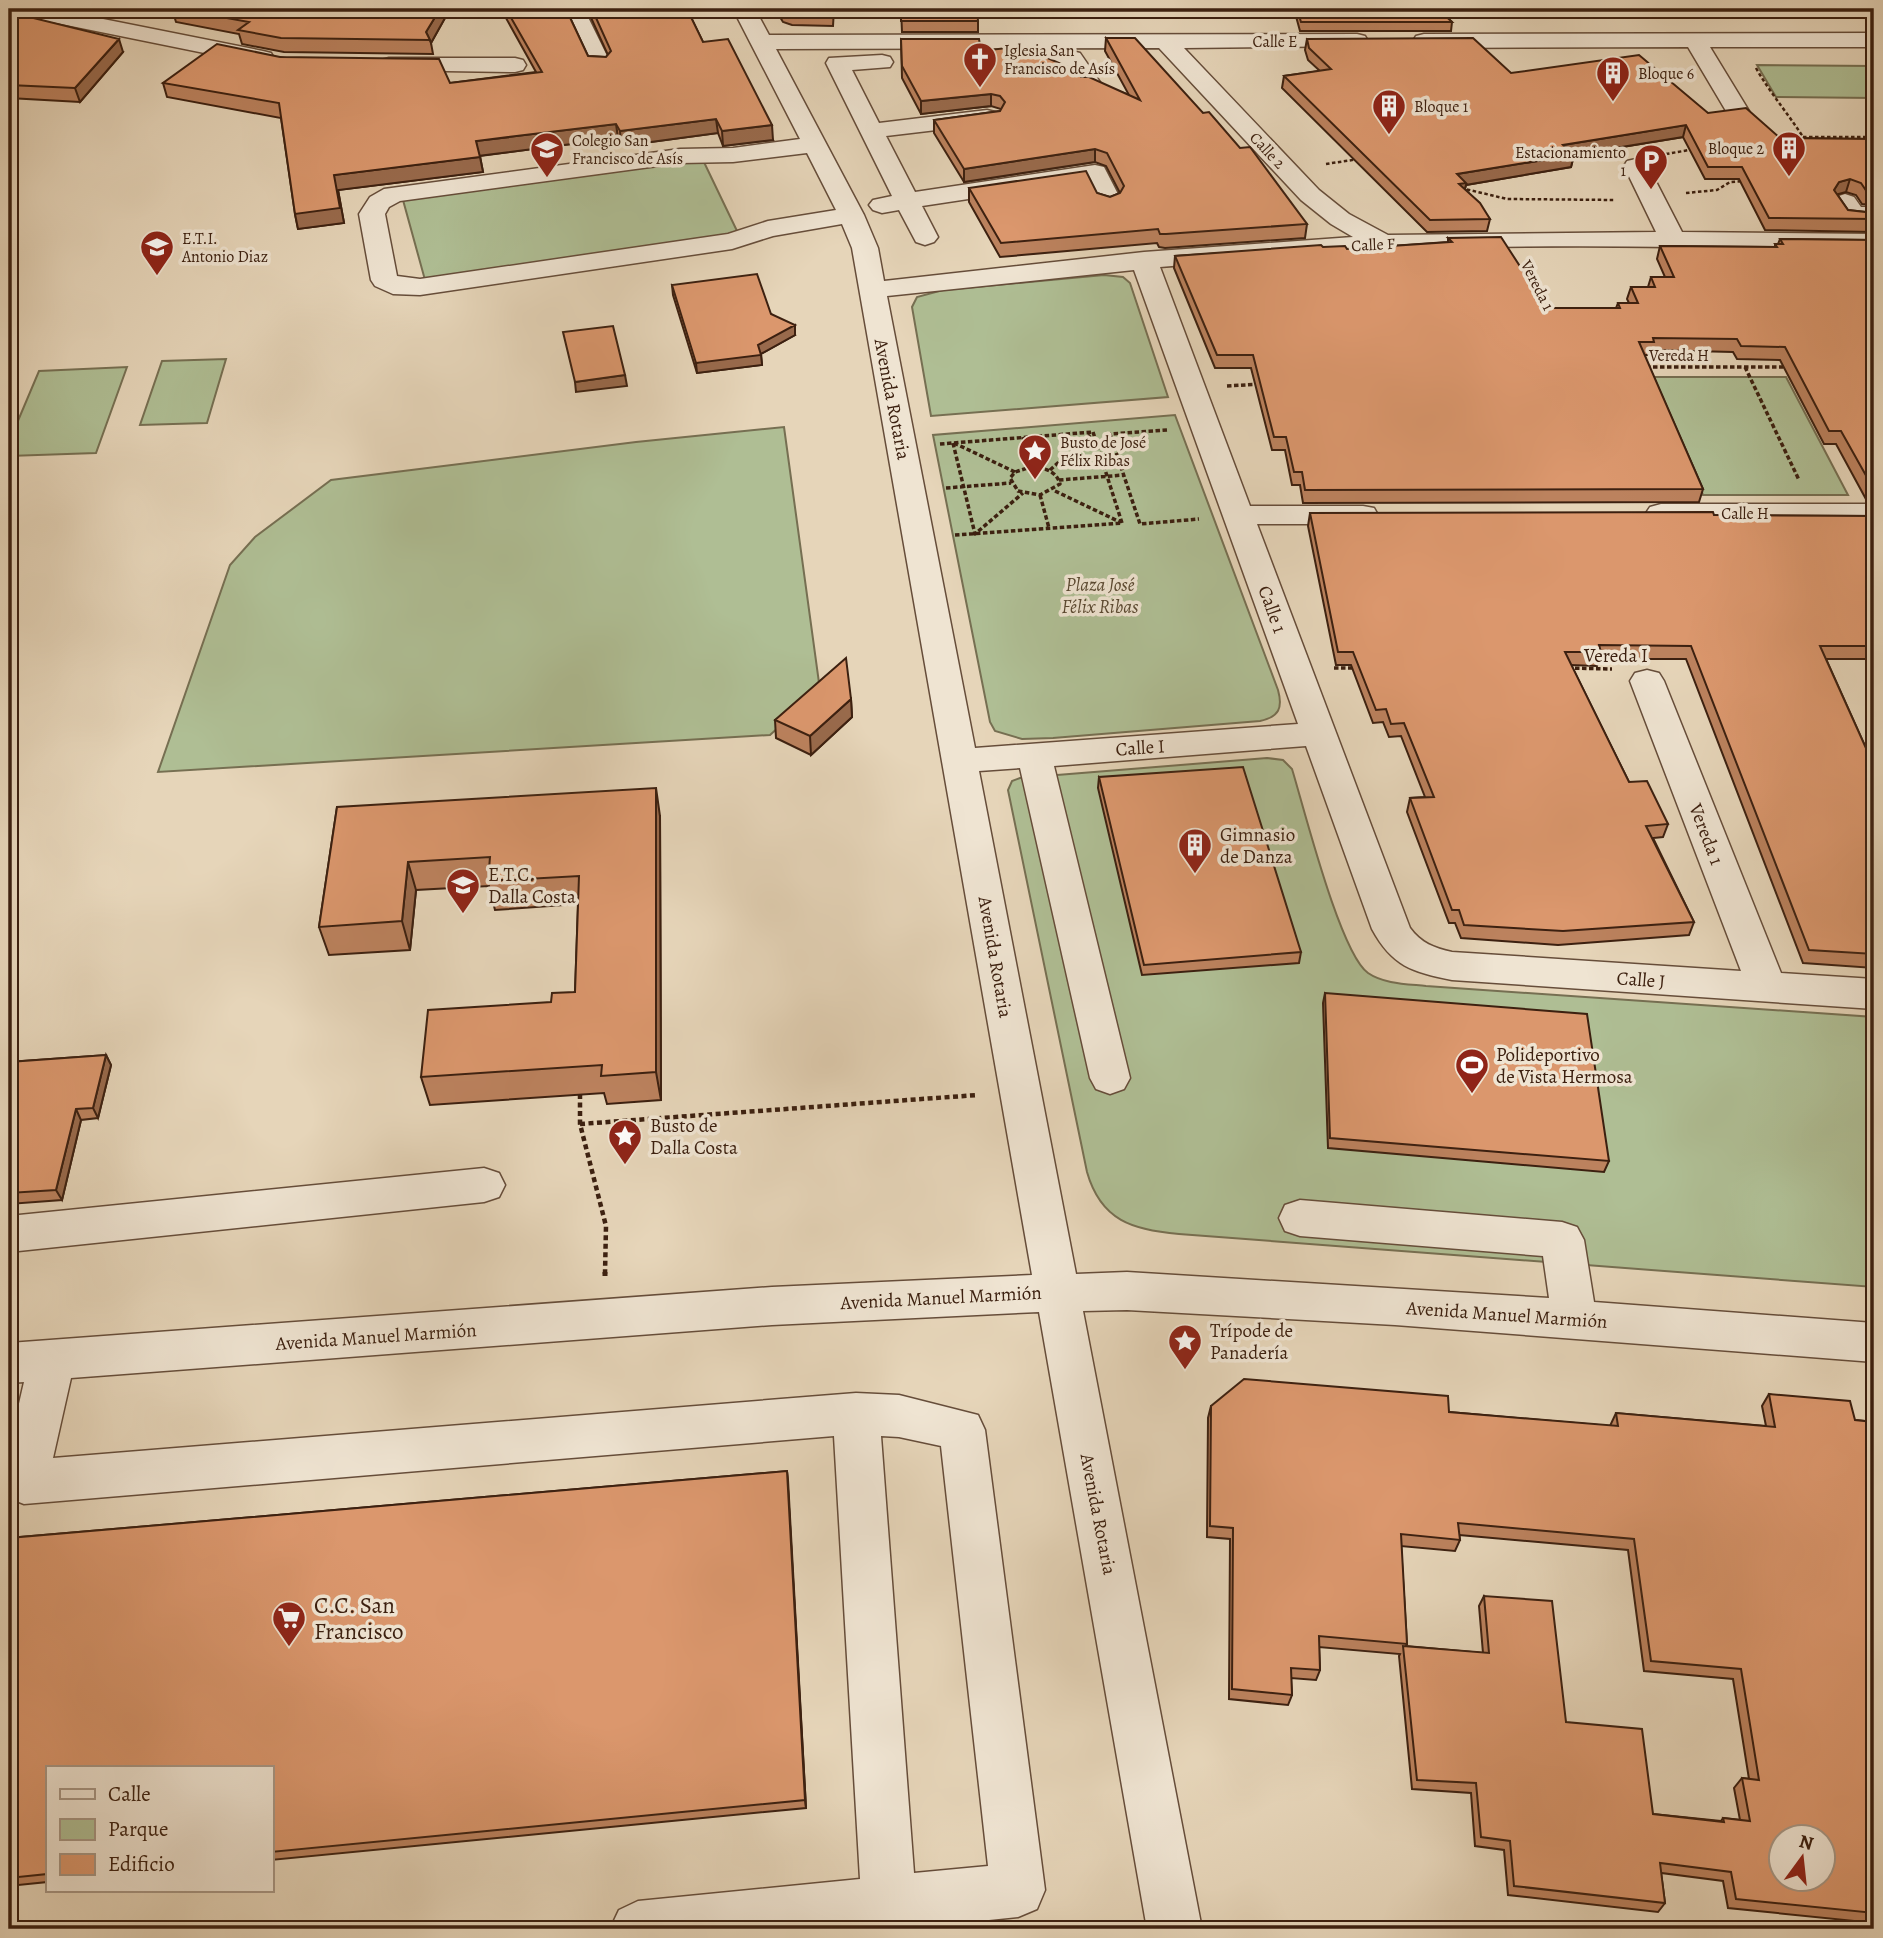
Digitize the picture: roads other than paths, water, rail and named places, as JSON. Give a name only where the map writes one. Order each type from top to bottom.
[{"type":"street","points":[[22,9],[284,62]]},
{"type":"street","points":[[573,9],[600,64]]},
{"type":"street","name":"Avenida Rotaria","points":[[744,9],[761,42],[808,69],[814,145],[865,248],[1174,1929]]},
{"type":"street","points":[[128,31],[155,14]]},
{"type":"street","points":[[1508,19],[1519,41]]},
{"type":"street","points":[[1253,20],[1260,41]]},
{"type":"street","points":[[1695,40],[1737,111]]},
{"type":"street","points":[[1402,41],[1874,40]]},
{"type":"street","name":"Calle 2","points":[[1165,41],[1310,195],[1340,219],[1383,243]]},
{"type":"street","name":"Calle E","points":[[761,42],[1376,41]]},
{"type":"street","points":[[808,69],[836,63],[1072,58],[1088,82]]},
{"type":"street","points":[[368,65],[514,65]]},
{"type":"street","points":[[808,69],[871,131],[925,237]]},
{"type":"street","points":[[871,131],[991,116]]},
{"type":"street","points":[[814,145],[733,155],[680,156],[394,194],[379,202],[372,214],[384,280],[393,286],[420,287],[732,241],[768,229],[907,201],[1095,172],[1108,200]]},
{"type":"street","points":[[1636,166],[1674,241]]},
{"type":"street","points":[[1845,202],[1853,215],[1874,215]]},
{"type":"street","name":"Calle F","points":[[873,290],[1144,260],[1383,243],[1515,240],[1874,242]]},
{"type":"street","name":"Calle 1","points":[[1144,260],[1391,929],[1401,946],[1409,953]]},
{"type":"street","name":"Calle H","points":[[1637,513],[1814,513],[1872,516]]},
{"type":"street","points":[[1239,515],[1390,514]]},
{"type":"street","name":"Vereda 1","points":[[1647,681],[1767,988]]},
{"type":"street","name":"Calle I","points":[[960,761],[1320,734]]},
{"type":"street","points":[[1034,755],[1110,1078]]},
{"type":"street","name":"Calle J","points":[[1409,953],[1452,966],[1874,995]]},
{"type":"street","points":[[9,1234],[484,1185]]},
{"type":"street","points":[[1300,1218],[1562,1240],[1574,1319]]},
{"type":"street","name":"Avenida Manuel Marmión","points":[[31,1362],[785,1305],[1058,1292],[1168,1293],[1574,1319],[1874,1342]]},
{"type":"street","points":[[31,1362],[24,1482],[856,1414],[900,1416],[962,1430],[1018,1890],[638,1929]]},
{"type":"street","points":[[856,1414],[889,1904]]},
{"type":"place","name":"Iglesia San Francisco de Asís","points":[[980,89]]},
{"type":"place","name":"Bloque 6","points":[[1613,103]]},
{"type":"place","name":"Bloque 1","points":[[1389,136]]},
{"type":"place","name":"Bloque 2","points":[[1789,178]]},
{"type":"place","name":"Colegio San Francisco de Asís","points":[[547,179]]},
{"type":"place","name":"Estacionamiento 1","points":[[1651,191]]},
{"type":"place","name":"E.T.I. Antonio Diaz","points":[[157,277]]},
{"type":"place","name":"Busto de José Félix Ribas","points":[[1035,481]]},
{"type":"place","name":"Gimnasio de Danza","points":[[1195,875]]},
{"type":"place","name":"E.T.C. Dalla Costa","points":[[463,915]]},
{"type":"place","name":"Polideportivo de Vista Hermosa","points":[[1472,1095]]},
{"type":"place","name":"Busto de Dalla Costa","points":[[625,1166]]},
{"type":"place","name":"Trípode de Panadería","points":[[1185,1371]]},
{"type":"place","name":"C.C. San Francisco","points":[[289,1648]]},
{"type":"park label","name":"Plaza José Félix Ribas","points":[[1100,595]]}]
